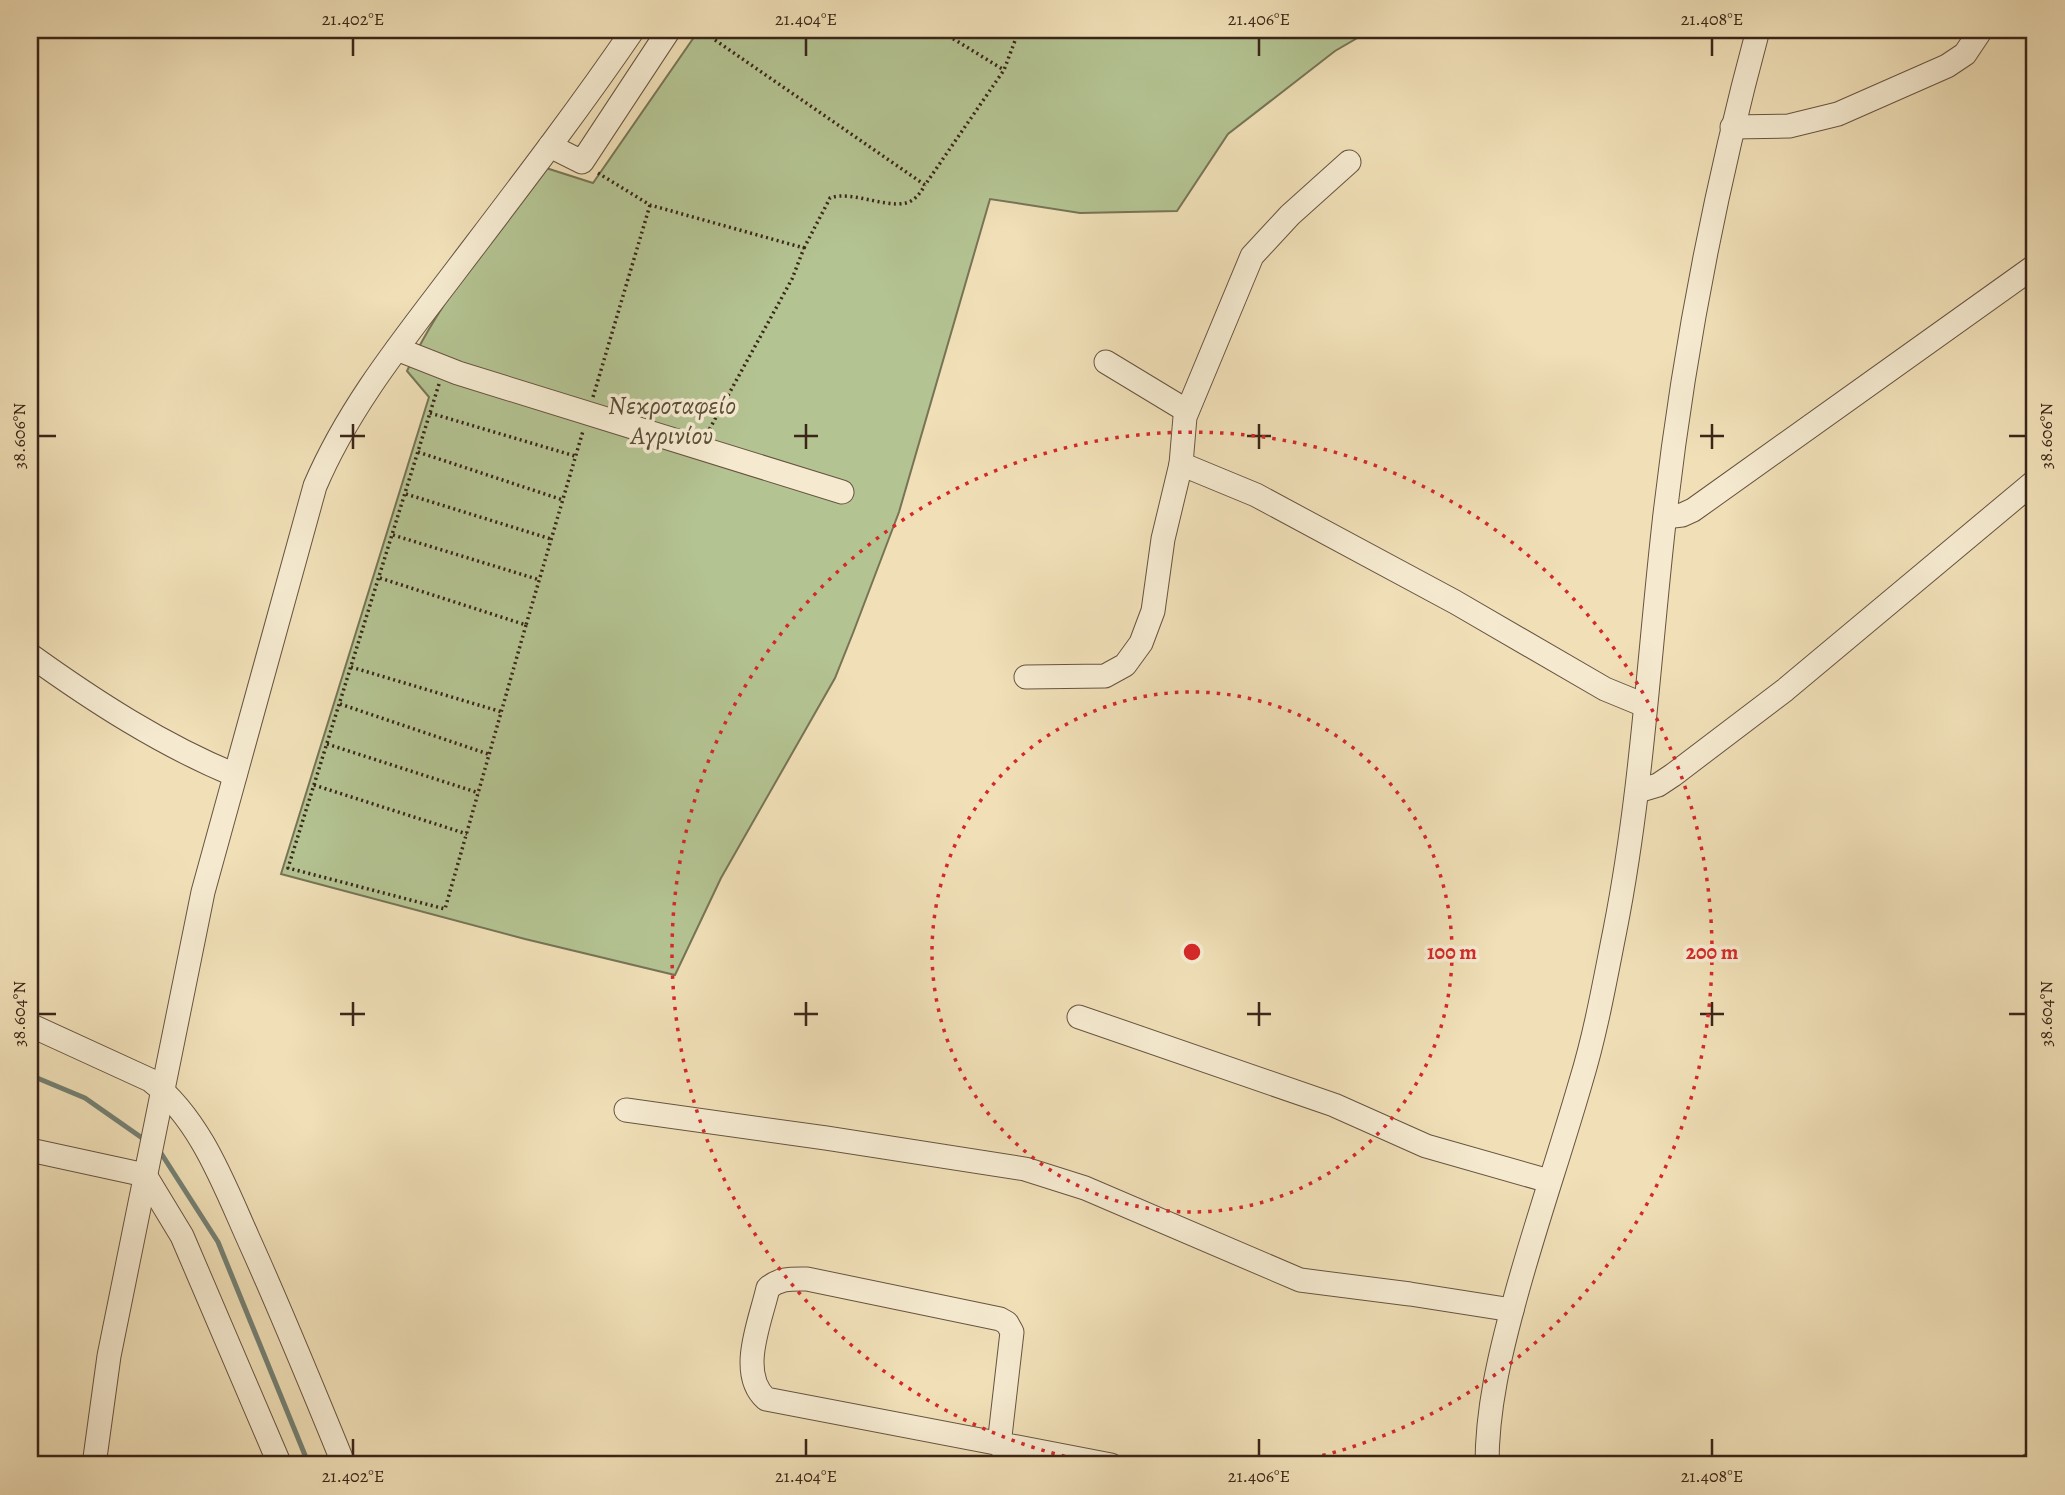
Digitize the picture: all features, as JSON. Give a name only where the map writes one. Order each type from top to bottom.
[{"type":"street","points":[[94,1465],[109,1356],[204,892],[314,486],[330,449],[352,413],[633,30]]},
{"type":"street","points":[[550,146],[582,162],[669,30]]},
{"type":"street","points":[[1488,1465],[1494,1376],[1536,1220],[1582,1077],[1625,878],[1638,791],[1644,705],[1684,368],[1710,225],[1758,30]]},
{"type":"street","points":[[1732,127],[1789,126],[1838,114],[1947,66],[1965,54],[1981,30]]},
{"type":"street","points":[[1026,677],[1105,676],[1119,670],[1134,654],[1151,621],[1163,539],[1181,464],[1183,425],[1187,411],[1252,256],[1290,215],[1349,162]]},
{"type":"street","points":[[1665,517],[1687,513],[1704,502],[2032,268]]},
{"type":"street","points":[[397,349],[444,367],[842,492]]},
{"type":"street","points":[[1106,362],[1187,411]]},
{"type":"street","points":[[1181,464],[1256,495],[1455,603],[1605,689],[1644,705]]},
{"type":"street","points":[[1638,791],[1658,785],[1673,775],[1785,690],[2035,481]]},
{"type":"street","points":[[30,655],[68,682],[194,758],[235,775]]},
{"type":"street","points":[[1079,1017],[1334,1105],[1426,1146],[1549,1181]]},
{"type":"street","points":[[30,1025],[141,1075],[161,1102],[190,1123],[218,1172],[276,1300],[344,1465]]},
{"type":"street","points":[[626,1110],[1025,1169],[1084,1188],[1300,1280],[1410,1293],[1512,1310]]},
{"type":"street","points":[[30,1150],[148,1165]]},
{"type":"street","points":[[148,1165],[182,1236],[280,1465]]},
{"type":"street","points":[[999,1444],[1012,1332],[1007,1323],[1000,1319],[807,1279],[786,1279],[768,1288],[752,1354],[752,1380],[757,1391],[766,1399],[999,1444],[1111,1465]]},
{"type":"street","points":[[2030,1465],[2035,1462]]},
{"type":"path","points":[[939,30],[1004,70]]},
{"type":"path","points":[[698,447],[717,418],[786,291],[804,248],[830,198],[844,196],[897,204],[915,199],[1004,70],[1018,30]]},
{"type":"path","points":[[715,40],[925,186]]},
{"type":"path","points":[[582,162],[650,205],[804,248]]},
{"type":"path","points":[[444,367],[288,867],[446,909],[526,625],[650,205]]},
{"type":"path","points":[[430,413],[575,456]]},
{"type":"path","points":[[418,452],[563,500]]},
{"type":"path","points":[[405,494],[551,539]]},
{"type":"path","points":[[393,536],[540,580]]},
{"type":"path","points":[[380,578],[526,625]]},
{"type":"path","points":[[351,667],[502,712]]},
{"type":"path","points":[[340,704],[491,755]]},
{"type":"path","points":[[327,744],[479,793]]},
{"type":"path","points":[[314,785],[467,834]]},
{"type":"green space","name":"Νεκροταφείο Αγρινίου","points":[[699,30],[1371,30],[1335,51],[1228,134],[1177,211],[1080,213],[990,199],[899,512],[835,678],[721,878],[675,975],[525,939],[281,874],[429,397],[407,371],[453,291],[546,168],[593,183]]},
{"type":"waterway","points":[[30,1075],[85,1098],[145,1140]]},
{"type":"waterway","points":[[159,1150],[218,1242],[309,1465]]}]
